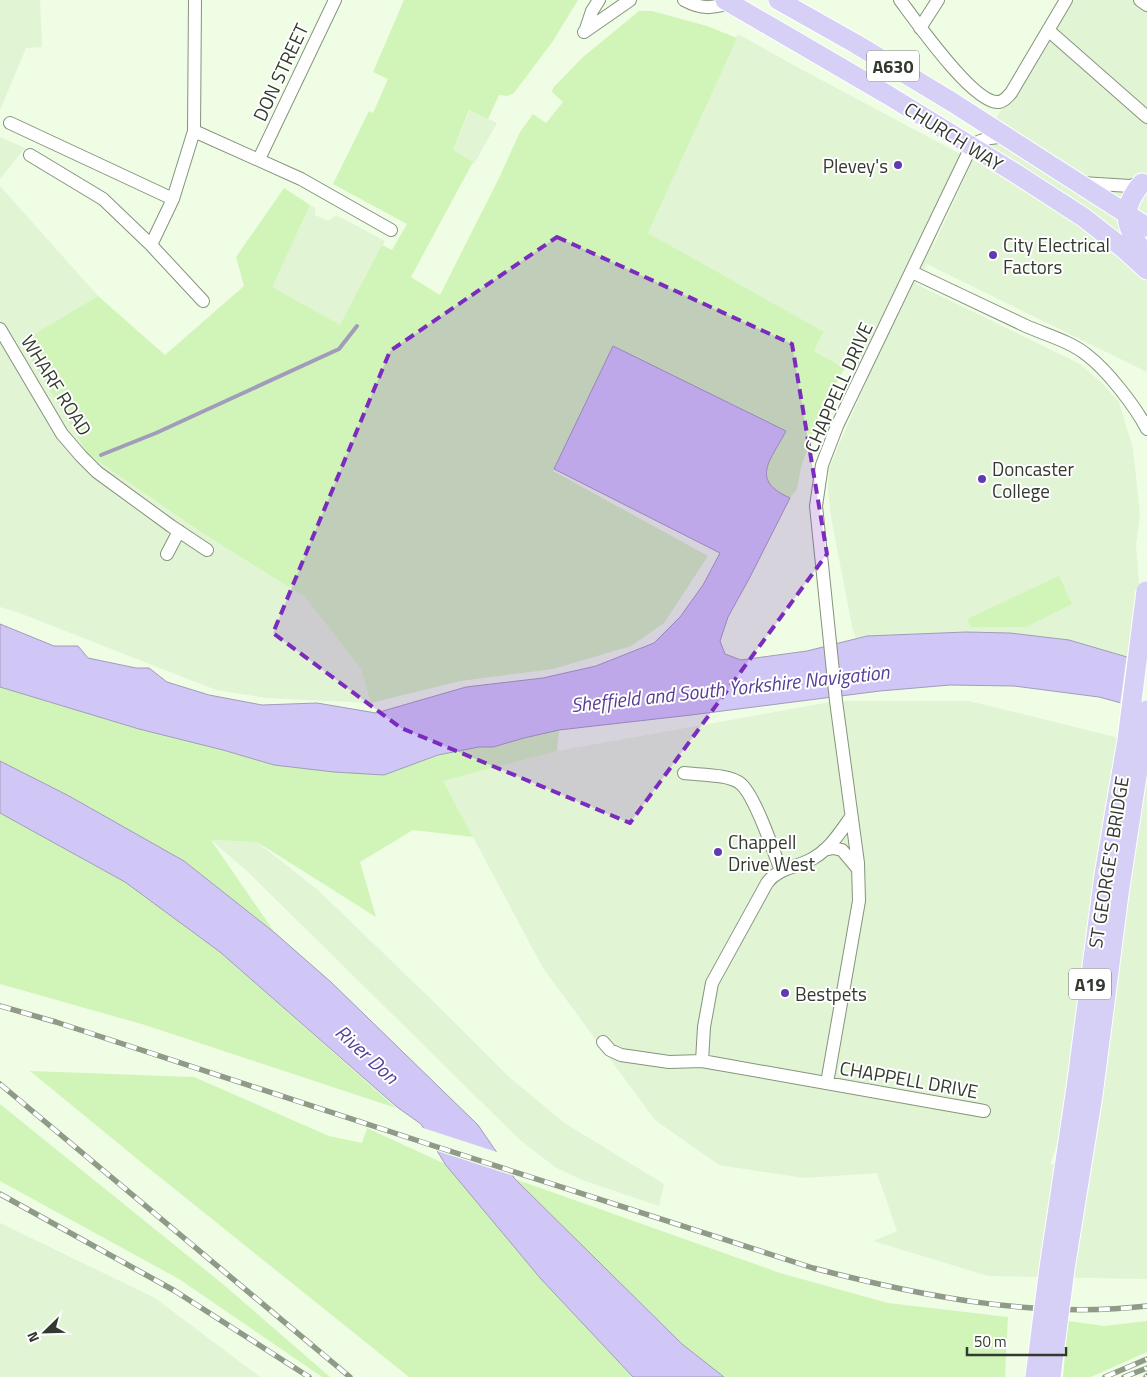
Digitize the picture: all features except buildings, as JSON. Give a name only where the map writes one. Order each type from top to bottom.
[{"type":"highway","name":"CHURCH WAY","points":[[778,0],[856,44],[1006,136],[1147,227]]},
{"type":"highway","name":"CHURCH WAY","points":[[728,1],[888,95],[1083,217],[1124,249],[1147,270]]},
{"type":"highway","points":[[1144,182],[1135,191],[1127,214],[1130,231],[1147,257]]},
{"type":"highway","name":"ST GEORGE'S BRIDGE","points":[[1035,1377],[1049,1268],[1075,1098],[1104,875],[1127,740],[1147,585]]},
{"type":"highway","name":"ST GEORGE'S BRIDGE","points":[[1051,1377],[1093,1095],[1119,894],[1147,710]]},
{"type":"street","points":[[150,245],[173,199],[194,131],[194,0]]},
{"type":"street","name":"DON STREET","points":[[259,159],[335,0]]},
{"type":"street","points":[[599,0],[592,10],[585,30],[602,21],[630,0]]},
{"type":"street","points":[[684,0],[697,7],[710,8],[728,1]]},
{"type":"street","points":[[900,0],[956,73],[972,88],[988,99],[997,102],[1004,101],[1011,93],[1066,0]]},
{"type":"street","points":[[920,28],[938,0]]},
{"type":"street","points":[[1140,0],[1147,5]]},
{"type":"street","points":[[1048,30],[1147,117]]},
{"type":"street","points":[[10,123],[173,199]]},
{"type":"street","points":[[194,131],[301,179],[391,230]]},
{"type":"street","points":[[971,147],[976,142],[988,138],[1006,136]]},
{"type":"street","name":"CHAPPELL DRIVE","points":[[827,1083],[859,901],[858,869],[836,701],[816,506],[822,466],[837,426],[971,147]]},
{"type":"street","points":[[30,155],[103,199],[203,301]]},
{"type":"street","points":[[1079,183],[1130,186],[1144,182]]},
{"type":"street","points":[[912,272],[1077,348],[1089,356],[1128,401],[1147,429]]},
{"type":"street","name":"WHARF ROAD","points":[[0,329],[62,434],[80,456],[97,472],[207,550]]},
{"type":"street","points":[[167,554],[179,531]]},
{"type":"street","points":[[684,773],[729,778],[741,784],[752,801],[782,871]]},
{"type":"street","points":[[702,1061],[704,1027],[712,983],[767,883],[772,877],[808,861],[833,843],[851,817]]},
{"type":"street","points":[[824,850],[833,848],[842,850],[858,869]]},
{"type":"street","name":"CHAPPELL DRIVE","points":[[602,1042],[610,1050],[621,1055],[669,1062],[702,1061],[984,1111]]},
{"type":"highlighted area","points":[[557,237],[792,344],[827,554],[630,823],[401,728],[273,633],[390,351]]},
{"type":"shaded area","points":[[0,0],[40,0],[42,47],[26,48],[0,110]]},
{"type":"shaded area","points":[[1066,0],[1147,0],[1147,372],[927,264],[916,284],[1080,364],[1104,385],[1119,402],[1133,449],[1140,515],[1136,545],[1139,583],[1127,657],[1069,640],[1010,633],[966,632],[867,636],[856,639],[831,517],[828,490],[829,468],[867,380],[814,351],[824,333],[648,233],[738,34],[964,156],[929,256],[977,151]]},
{"type":"shaded area","points":[[470,110],[497,123],[474,164],[453,150]]},
{"type":"shaded area","points":[[0,137],[25,148],[0,179]]},
{"type":"shaded area","points":[[0,186],[98,296],[22,342],[201,532],[305,597],[361,669],[371,703],[267,698],[216,690],[0,607]]},
{"type":"shaded area","points":[[310,205],[315,208],[315,215],[328,221],[336,215],[385,241],[340,326],[271,287]]},
{"type":"shaded area","points":[[836,701],[969,701],[1127,740],[1104,875],[1076,1088],[1050,1165],[1060,1161],[1072,1203],[1147,729],[1147,1279],[988,1276],[873,1241],[897,1231],[877,1173],[804,1178],[719,1165],[655,1120],[543,968],[443,781],[557,751]]},
{"type":"shaded area","points":[[211,840],[257,842],[319,891],[510,1078],[566,1124],[664,1184],[659,1206],[582,1180],[555,1167],[520,1140],[247,871]]},
{"type":"shaded area","points":[[0,1223],[155,1298],[260,1377],[0,1377]]},
{"type":"green space","points":[[404,0],[578,0],[553,41],[514,93],[507,96],[499,95],[488,119],[469,110],[453,150],[473,162],[411,277],[440,295],[520,132],[533,114],[546,123],[563,102],[552,92],[553,88],[583,57],[639,11],[652,11],[707,26],[737,38],[648,233],[824,332],[814,351],[845,368],[820,412],[801,467],[797,489],[790,498],[777,491],[766,477],[769,461],[786,431],[613,346],[553,471],[708,556],[664,623],[631,646],[553,669],[460,681],[371,703],[361,669],[305,597],[201,532],[88,454],[21,342],[98,296],[165,355],[244,286],[236,257],[284,188],[310,205],[272,287],[340,325],[382,245],[392,250],[407,224],[333,184],[369,111],[373,113],[388,79],[373,72]]},
{"type":"green space","points":[[1059,576],[1072,604],[1026,627],[971,627],[967,619]]},
{"type":"green space","points":[[0,687],[139,729],[274,765],[384,775],[438,755],[479,747],[493,747],[559,730],[557,751],[443,781],[473,837],[413,830],[360,862],[376,917],[257,842],[211,840],[275,933],[184,861],[69,796],[0,761]]},
{"type":"green space","points":[[0,813],[125,882],[220,952],[396,1108],[145,1025],[0,984]]},
{"type":"green space","points":[[30,1071],[194,1077],[329,1136],[362,1143],[367,1128],[445,1164],[541,1279],[633,1377],[409,1377]]},
{"type":"green space","points":[[0,1104],[224,1285],[330,1377],[322,1377],[179,1279],[0,1181]]},
{"type":"green space","points":[[515,1179],[780,1273],[888,1303],[1008,1317],[1005,1377],[724,1377],[682,1344]]},
{"type":"green space","points":[[1068,1321],[1104,1326],[1147,1321],[1147,1352],[1091,1377],[1063,1377]]},
{"type":"water","name":"Sheffield and South Yorkshire Navigation","points":[[613,346],[786,431],[770,460],[767,477],[770,484],[777,491],[790,498],[728,617],[720,641],[725,654],[741,660],[807,651],[867,636],[966,632],[1010,633],[1069,640],[1127,657],[1147,710],[1099,697],[1014,686],[950,685],[880,691],[559,730],[493,747],[479,747],[438,755],[384,775],[334,772],[274,765],[139,729],[0,687],[0,624],[54,646],[78,646],[88,658],[136,668],[149,668],[167,682],[209,695],[262,705],[317,703],[376,713],[466,687],[543,678],[596,666],[654,643],[680,617],[703,585],[720,553],[554,469]]},
{"type":"water","name":"River Don","points":[[0,761],[69,796],[184,861],[275,933],[332,983],[478,1125],[515,1179],[682,1344],[724,1377],[633,1377],[541,1279],[445,1164],[421,1124],[397,1107],[220,952],[125,882],[0,813]]},
{"type":"pier","points":[[1127,654],[1147,660],[1147,712],[1120,705]]},
{"type":"pier","points":[[420,1127],[500,1153],[517,1177],[434,1150]]},
{"type":"waterway","points":[[101,455],[156,433],[339,349],[357,326]]},
{"type":"railway","points":[[0,1006],[56,1022],[813,1268],[937,1296],[1021,1307],[1105,1309],[1147,1306]]},
{"type":"railway","points":[[0,1084],[350,1377]]},
{"type":"railway","points":[[0,1194],[175,1291],[309,1377]]},
{"type":"railway","points":[[1105,1377],[1147,1359]]},
{"type":"railway","points":[[1124,1377],[1147,1368]]},
{"type":"place","name":"Plevey's","points":[[898,165]]},
{"type":"place","name":"City Electrical Factors","points":[[993,255]]},
{"type":"place","name":"Doncaster College","points":[[982,479]]},
{"type":"place","name":"Chappell Drive West","points":[[718,852]]},
{"type":"place","name":"Bestpets","points":[[785,993]]}]
